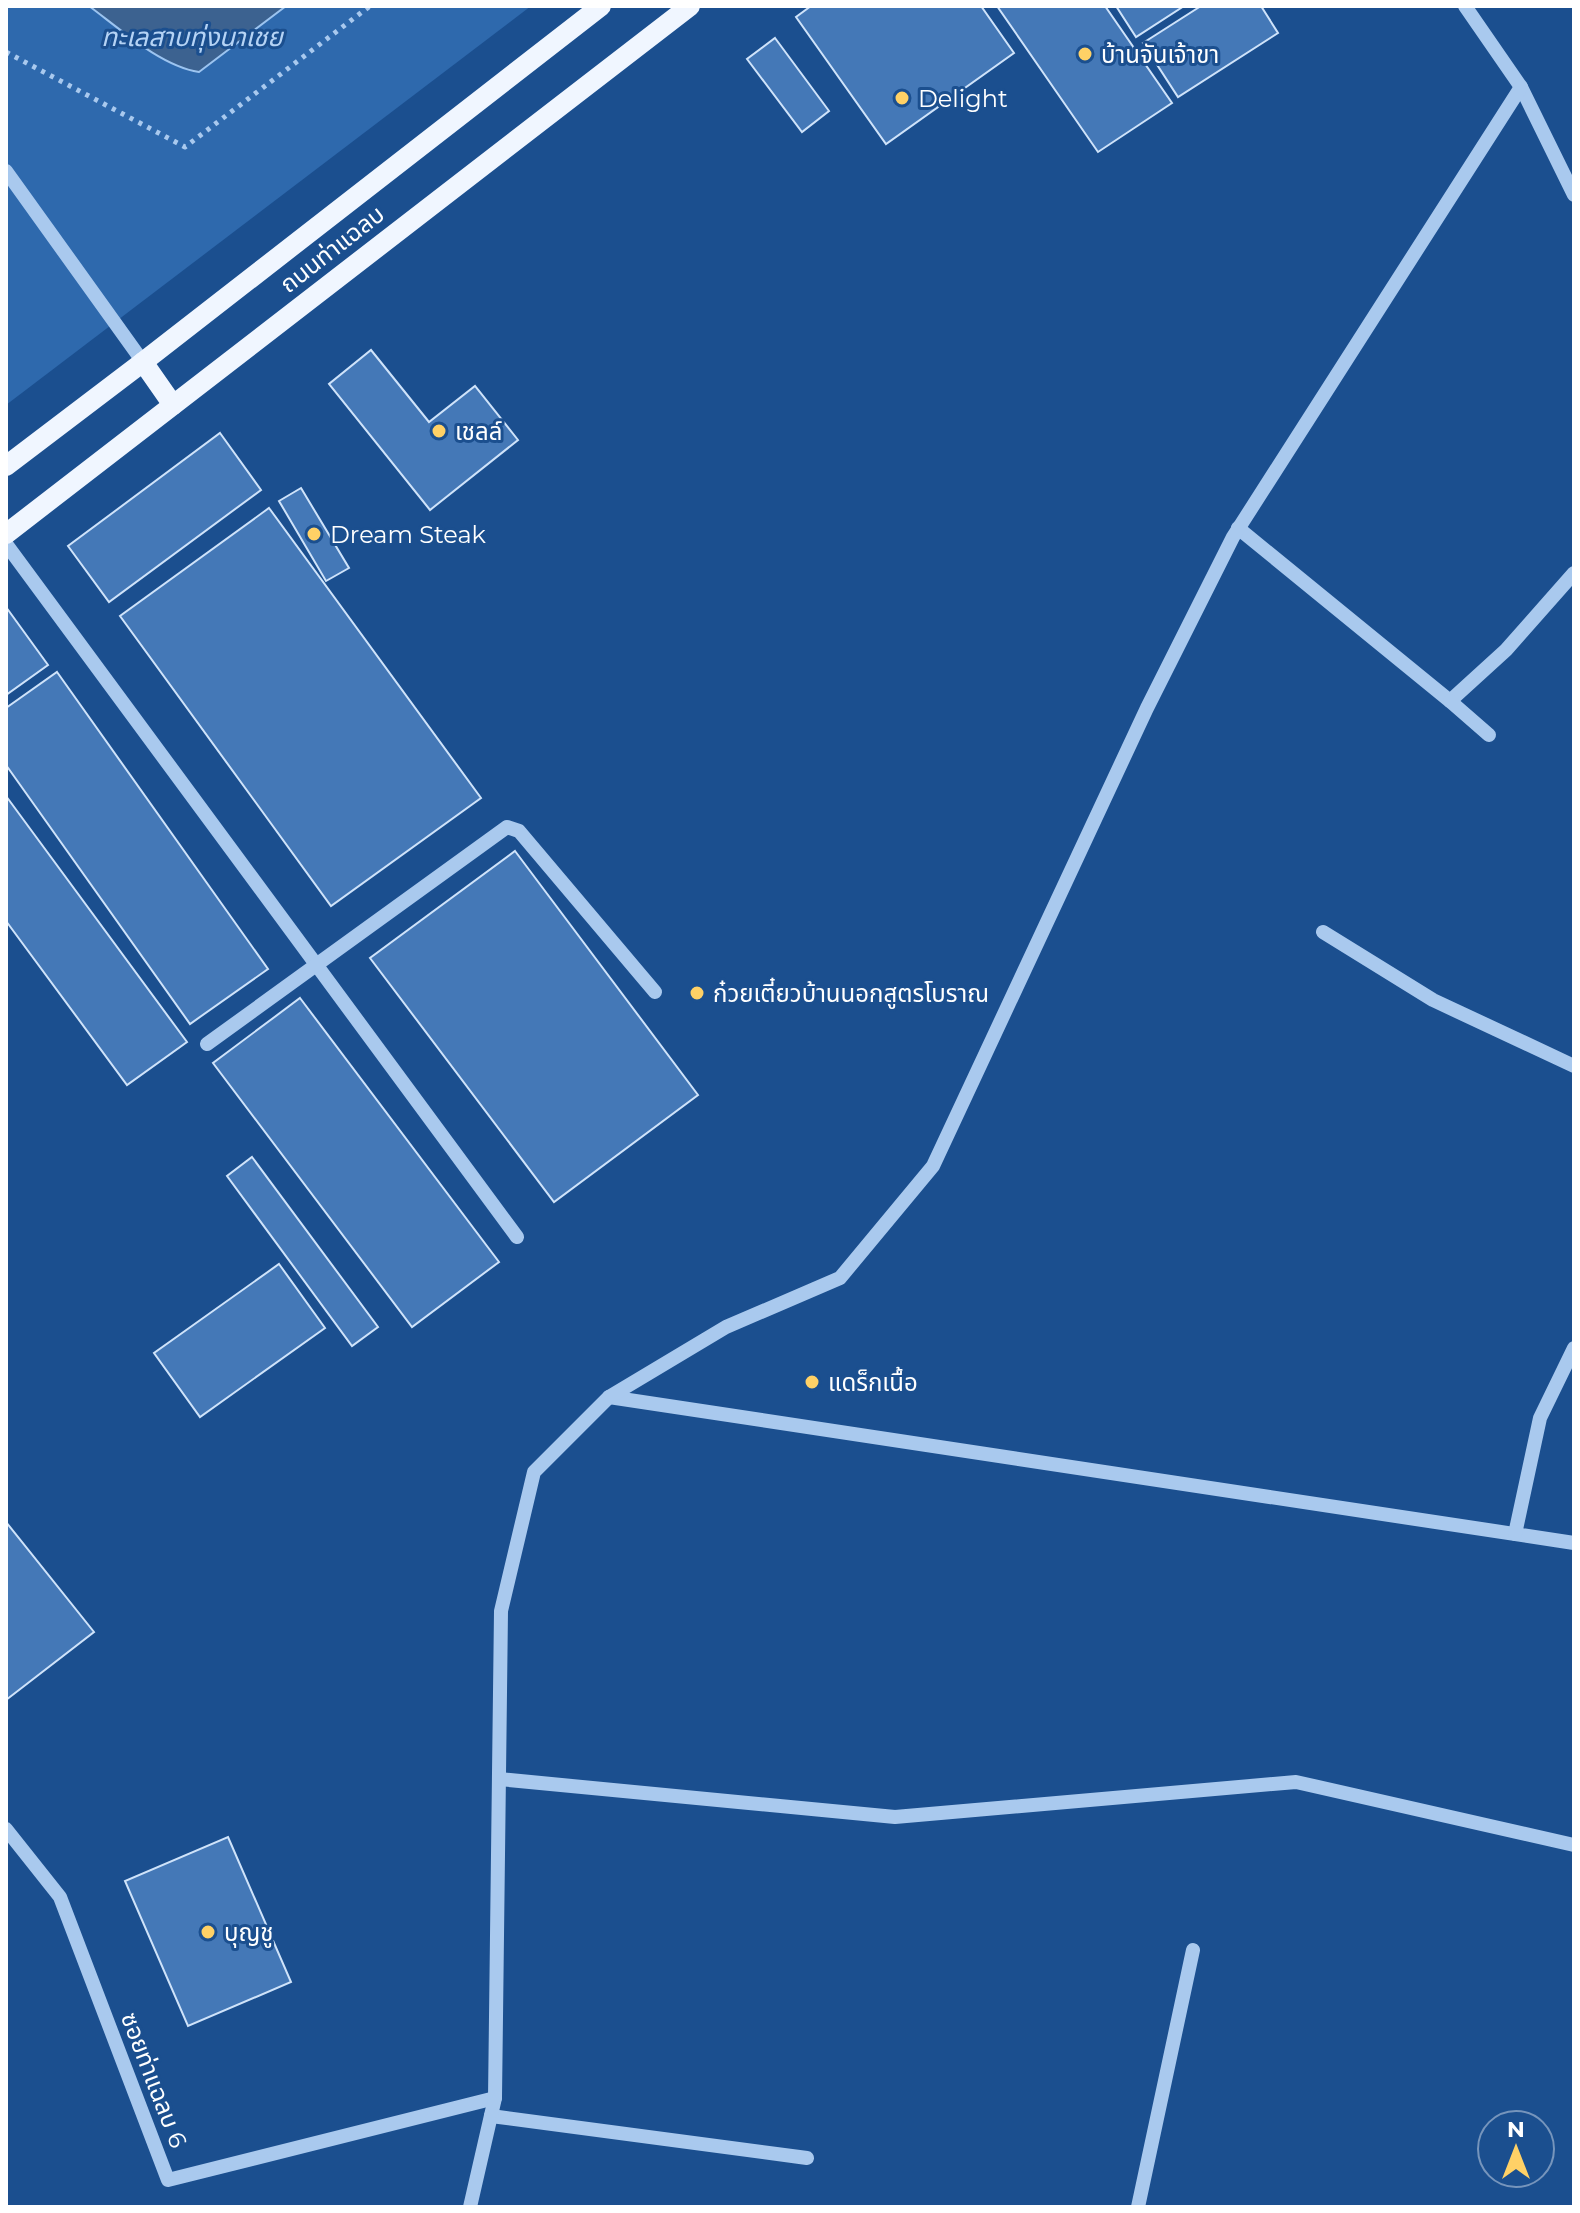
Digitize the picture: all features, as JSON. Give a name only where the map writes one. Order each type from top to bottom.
[{"type":"main road","name":"ถนนท่าแฉลบ","points":[[6,466],[601,6]]},
{"type":"main road","name":"ถนนท่าแฉลบ","points":[[6,534],[690,6]]},
{"type":"main road","points":[[143,362],[173,405]]},
{"type":"street","points":[[1465,6],[1521,87],[1574,195]]},
{"type":"street","points":[[470,2207],[495,2098],[501,1611],[534,1472],[609,1397],[726,1327],[840,1278],[933,1166],[1147,708],[1238,528],[1521,87]]},
{"type":"street","points":[[6,171],[143,362]]},
{"type":"street","points":[[1238,528],[1489,735]]},
{"type":"street","points":[[6,544],[517,1237]]},
{"type":"street","points":[[1450,701],[1506,650],[1574,573]]},
{"type":"street","points":[[207,1044],[495,834],[512,827],[519,831],[655,992]]},
{"type":"street","points":[[1323,932],[1433,1000],[1574,1066]]},
{"type":"street","points":[[1515,1534],[1540,1418],[1574,1348]]},
{"type":"street","points":[[609,1397],[1574,1543]]},
{"type":"street","points":[[499,1779],[895,1817],[1296,1782],[1574,1845]]},
{"type":"street","name":"ซอยท่าแฉลบ 6","points":[[6,1829],[60,1897],[168,2180],[495,2098]]},
{"type":"street","points":[[1138,2207],[1193,1950]]},
{"type":"street","points":[[491,2116],[807,2158]]},
{"type":"path","points":[[6,52],[185,147],[370,6]]},
{"type":"shaded area","points":[[6,6],[531,6],[6,405]]},
{"type":"water","name":"ทะเลสาบทุ่งนาเชย","points":[[89,6],[286,6],[199,72],[156,55]]},
{"type":"building","name":"Delight","points":[[811,6],[981,6],[1014,53],[886,144],[796,17]]},
{"type":"building","name":"บ้านจันเจ้าขา","points":[[997,6],[1105,6],[1172,103],[1098,152]]},
{"type":"building","points":[[1116,6],[1184,6],[1136,37]]},
{"type":"building","points":[[1201,6],[1261,6],[1278,33],[1178,97],[1143,43]]},
{"type":"building","points":[[775,38],[829,111],[802,132],[747,59]]},
{"type":"building","name":"เชลล์","points":[[371,350],[429,422],[475,386],[518,440],[430,510],[329,384]]},
{"type":"building","points":[[220,433],[261,490],[109,602],[68,546]]},
{"type":"building","name":"Dream Steak","points":[[301,488],[349,568],[326,581],[279,501]]},
{"type":"building","points":[[269,508],[481,798],[331,906],[120,616]]},
{"type":"building","points":[[6,607],[48,665],[6,695]]},
{"type":"building","points":[[57,672],[268,969],[190,1024],[6,765],[6,708]]},
{"type":"building","points":[[6,796],[187,1042],[127,1085],[6,921]]},
{"type":"building","points":[[515,851],[698,1095],[554,1202],[370,958]]},
{"type":"building","points":[[300,998],[499,1262],[412,1327],[213,1063]]},
{"type":"building","points":[[252,1157],[378,1327],[352,1346],[227,1176]]},
{"type":"building","points":[[279,1264],[325,1328],[200,1417],[154,1353]]},
{"type":"building","points":[[6,1522],[94,1632],[6,1700]]},
{"type":"building","name":"บุญชู","points":[[228,1837],[291,1982],[188,2026],[125,1881]]},
{"type":"place","name":"บ้านจันเจ้าขา","points":[[1085,54]]},
{"type":"place","name":"Delight","points":[[902,98]]},
{"type":"place","name":"เชลล์","points":[[439,431]]},
{"type":"place","name":"Dream Steak","points":[[314,534]]},
{"type":"place","name":"ก๋วยเตี๋ยวบ้านนอกสูตรโบราณ","points":[[697,993]]},
{"type":"place","name":"แดร็กเนื้อ","points":[[812,1382]]},
{"type":"place","name":"บุญชู","points":[[208,1932]]}]
